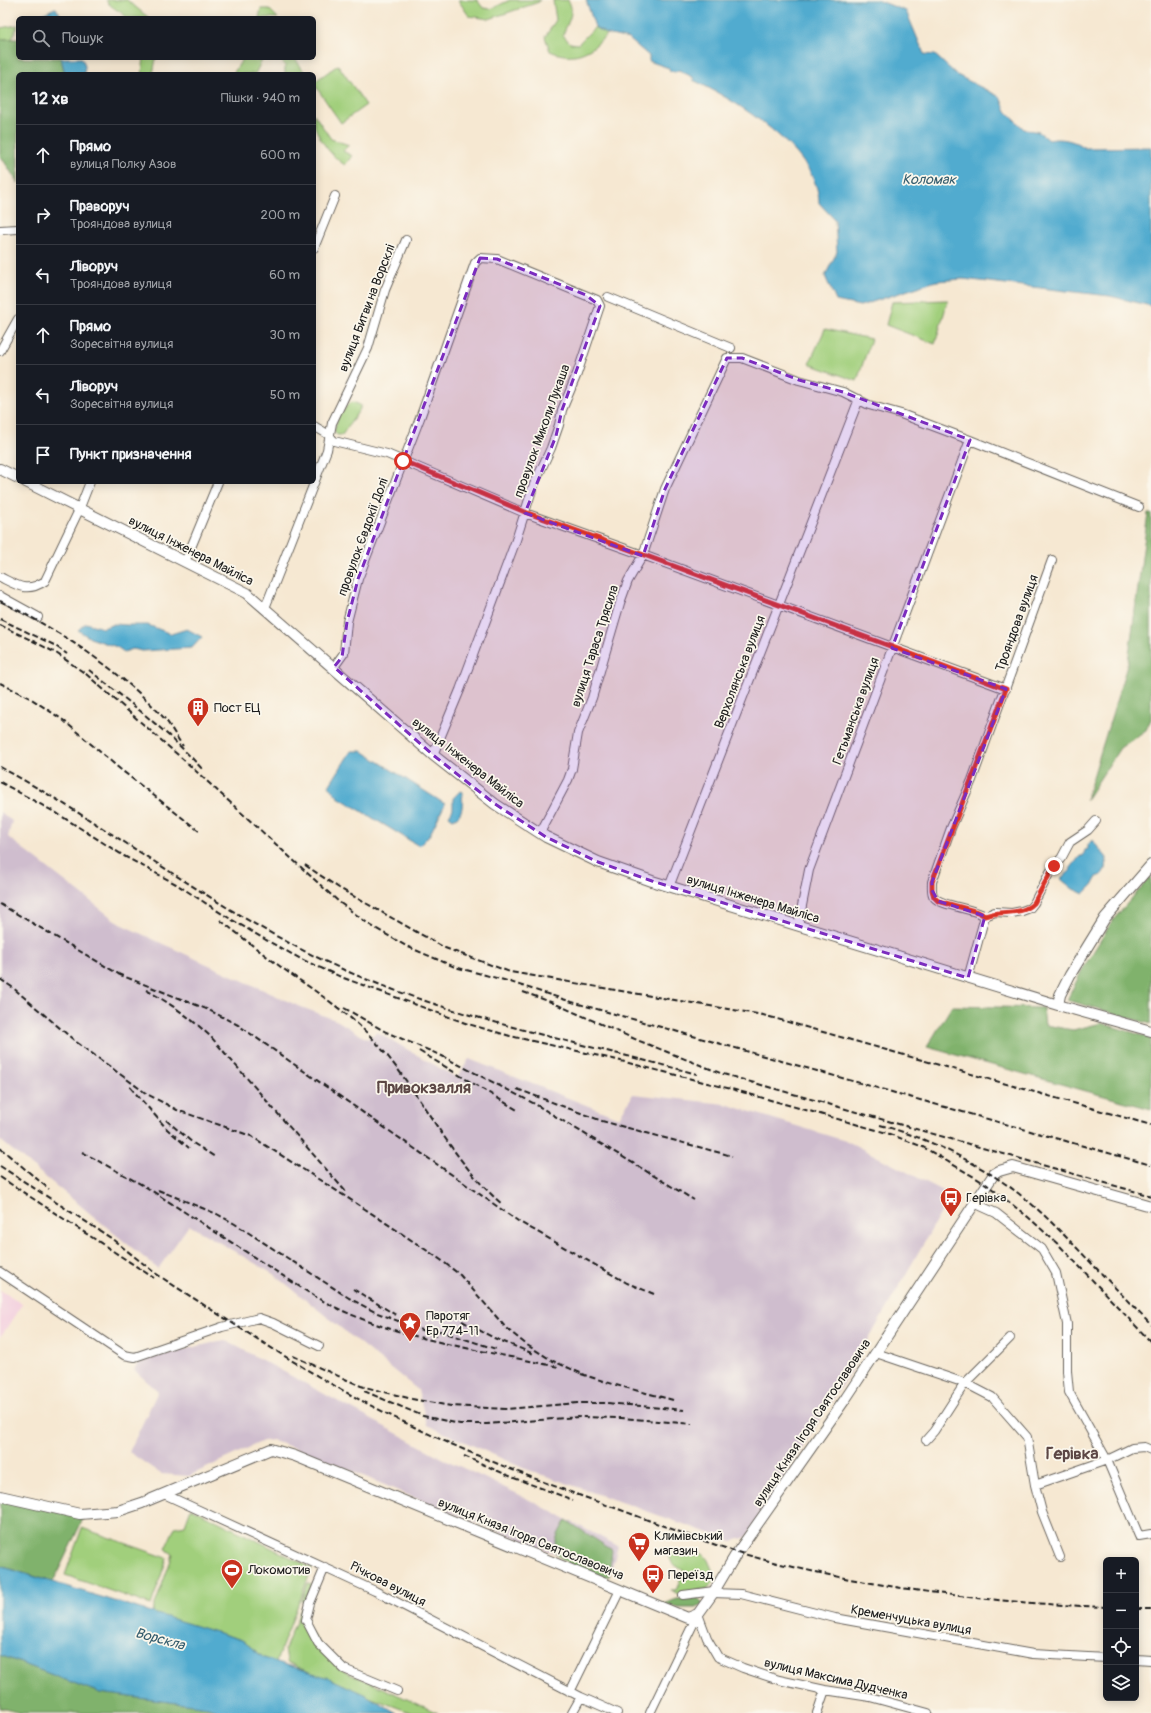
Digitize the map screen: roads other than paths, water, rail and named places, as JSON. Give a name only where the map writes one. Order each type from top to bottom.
[{"type":"street","points":[[316,243],[335,196]]},
{"type":"street","points":[[0,230],[16,229]]},
{"type":"street","name":"вулиця Битви на Ворсклі","points":[[316,478],[327,450],[332,423],[368,348],[385,290],[406,240]]},
{"type":"street","name":"провулок Євдокії Долі","points":[[334,668],[344,652],[347,622],[358,579],[403,461],[475,263],[480,258]]},
{"type":"street","name":"провулок Миколи Лукаша","points":[[433,755],[460,690],[533,487],[554,442],[562,410],[577,374],[600,306],[597,300],[497,259],[480,258]]},
{"type":"street","points":[[608,297],[731,348]]},
{"type":"street","points":[[0,351],[16,323]]},
{"type":"street","name":"вулиця Тараса Трясила","points":[[540,833],[568,780],[572,769],[578,733],[592,698],[628,581],[644,555],[665,489],[727,358],[742,358],[799,380],[843,392],[859,399]]},
{"type":"street","points":[[859,399],[869,405],[901,414],[970,440],[1139,507]]},
{"type":"street","name":"Верхолянська вулиця","points":[[669,887],[859,399]]},
{"type":"street","points":[[316,427],[329,435],[334,441],[387,454],[525,512],[779,604],[892,648],[1006,689]]},
{"type":"street","name":"Гетьманська вулиця","points":[[798,926],[810,870],[970,440]]},
{"type":"street","points":[[0,469],[16,477]]},
{"type":"street","name":"вулиця Інженера Майліса","points":[[30,484],[247,593],[433,755],[495,804],[540,833],[598,862],[669,887],[1058,1005],[1151,1031]]},
{"type":"street","points":[[0,578],[26,588],[35,587],[45,581],[80,510],[89,484]]},
{"type":"street","points":[[185,562],[217,484]]},
{"type":"street","name":"вулиця Битви на Ворсклі","points":[[265,608],[314,484]]},
{"type":"street","name":"Трояндова вулиця","points":[[985,916],[978,912],[938,901],[934,897],[932,882],[1006,689],[1052,560]]},
{"type":"street","points":[[0,596],[38,617]]},
{"type":"street","points":[[968,978],[985,916],[995,912],[1012,913],[1030,908],[1050,872],[1062,857],[1070,842],[1088,830],[1096,820]]},
{"type":"street","points":[[1058,1005],[1060,995],[1070,974],[1105,918],[1151,865]]},
{"type":"street","name":"вулиця Князя Ігоря Святославовича","points":[[0,1496],[80,1514],[118,1511],[142,1503],[271,1449],[295,1456],[688,1618],[698,1614],[714,1592],[735,1556],[846,1398],[986,1184],[999,1171],[1013,1167],[1151,1206]]},
{"type":"street","points":[[974,1203],[996,1213],[1042,1249],[1056,1274],[1067,1324],[1067,1371],[1070,1392],[1107,1460],[1139,1536],[1151,1534]]},
{"type":"street","points":[[0,1272],[124,1355],[135,1358],[223,1327],[258,1318],[273,1323],[319,1346]]},
{"type":"street","points":[[926,1440],[934,1431],[965,1383],[1010,1338]]},
{"type":"street","points":[[876,1353],[965,1383],[992,1397],[1027,1437],[1035,1485],[1042,1512],[1060,1557]]},
{"type":"street","points":[[1035,1485],[1107,1460],[1132,1448],[1144,1447],[1151,1450]]},
{"type":"street","name":"Річкова вулиця","points":[[164,1494],[325,1567],[570,1692],[617,1713]]},
{"type":"street","points":[[325,1567],[310,1603],[306,1620],[318,1643],[344,1669],[397,1691]]},
{"type":"street","points":[[570,1692],[620,1590]]},
{"type":"street","name":"Кременчуцька вулиця","points":[[683,1595],[714,1592],[741,1594],[835,1618],[1032,1654],[1103,1658]]},
{"type":"street","points":[[650,1713],[698,1614]]},
{"type":"street","name":"вулиця Максима Дудченка","points":[[698,1614],[707,1638],[718,1657],[743,1668],[779,1680],[825,1690],[870,1697],[928,1713]]},
{"type":"street","points":[[1139,1659],[1151,1660]]},
{"type":"street","points":[[817,1713],[825,1690]]},
{"type":"street","points":[[572,1713],[581,1697]]},
{"type":"water","name":"Коломак","points":[[586,0],[877,0],[906,11],[924,54],[935,55],[957,75],[1000,97],[1006,111],[1024,129],[1039,132],[1049,140],[1068,140],[1085,148],[1151,147],[1151,306],[1110,296],[963,279],[936,281],[860,306],[836,301],[825,276],[837,252],[835,220],[819,203],[815,184],[805,165],[790,147],[772,130],[730,100],[693,80],[694,78],[679,70],[675,72],[670,71],[669,68],[649,61],[649,56],[629,39],[607,34],[595,27]]},
{"type":"water","points":[[55,8],[61,16],[38,16]]},
{"type":"water","points":[[62,60],[83,60],[85,66],[84,72],[64,72]]},
{"type":"water","points":[[86,623],[103,628],[114,624],[148,625],[171,634],[187,629],[202,637],[192,648],[142,651],[133,649],[124,652],[117,647],[90,638],[78,630]]},
{"type":"water","points":[[351,751],[362,751],[445,804],[429,836],[419,846],[338,797],[329,786]]},
{"type":"water","points":[[460,791],[462,792],[463,800],[462,808],[457,817],[453,819],[449,816],[453,809],[453,798]]},
{"type":"water","points":[[1092,840],[1107,858],[1106,869],[1102,875],[1097,877],[1092,886],[1084,894],[1073,889],[1061,879],[1071,870],[1070,869],[1080,856],[1083,856]]},
{"type":"water","name":"Ворскла","points":[[0,1566],[242,1640],[264,1658],[329,1678],[366,1695],[397,1713],[225,1713],[208,1707],[100,1693],[0,1655]]},
{"type":"railway","points":[[0,601],[66,638],[108,667],[164,718],[183,746]]},
{"type":"railway","points":[[0,619],[54,645],[67,654]]},
{"type":"railway","points":[[0,625],[56,653],[86,674],[186,762],[339,902],[370,925],[406,946],[455,967],[504,980],[572,1002],[1151,1165]]},
{"type":"railway","points":[[89,670],[163,730],[203,770]]},
{"type":"railway","points":[[0,683],[30,698],[63,720],[120,769],[199,831]]},
{"type":"railway","points":[[0,767],[86,818],[254,924],[342,969],[385,987],[473,1016],[697,1074]]},
{"type":"railway","points":[[0,782],[58,814],[124,856],[176,884],[266,940],[301,959],[341,977],[468,1024],[510,1036],[613,1059],[735,1090],[887,1133],[923,1147],[986,1184],[1028,1217],[1060,1246],[1151,1342]]},
{"type":"railway","points":[[305,865],[339,888],[445,948],[510,972],[763,1015],[1151,1125]]},
{"type":"railway","points":[[0,904],[122,976]]},
{"type":"railway","points":[[220,920],[277,964],[341,1010],[371,1037],[405,1079],[466,1166],[483,1186],[502,1204]]},
{"type":"railway","points":[[118,974],[209,1010],[238,1025],[518,1221],[627,1283],[654,1294]]},
{"type":"railway","points":[[0,979],[12,987],[75,1041],[147,1094],[177,1110],[251,1136],[441,1260],[460,1275],[507,1329],[527,1345],[553,1361],[585,1375]]},
{"type":"railway","points":[[146,990],[180,1011],[211,1037],[346,1192]]},
{"type":"railway","points":[[523,992],[551,1002],[637,1040],[723,1074],[1151,1196]]},
{"type":"railway","points":[[344,1008],[386,1032],[442,1056],[535,1104],[694,1200]]},
{"type":"railway","points":[[419,1051],[519,1111]]},
{"type":"railway","points":[[130,1087],[167,1129],[189,1148]]},
{"type":"railway","points":[[517,1089],[602,1121],[732,1156]]},
{"type":"railway","points":[[166,1120],[193,1143],[215,1157]]},
{"type":"railway","points":[[880,1125],[936,1145],[991,1174],[1007,1185],[1030,1202],[1049,1220],[1151,1325]]},
{"type":"railway","points":[[0,1148],[49,1189]]},
{"type":"railway","points":[[82,1152],[146,1187],[314,1296],[342,1311],[372,1323],[402,1332],[464,1348],[558,1367]]},
{"type":"railway","points":[[0,1166],[111,1238],[155,1273],[176,1287],[306,1369],[383,1412],[449,1443],[516,1471],[712,1544],[750,1556],[810,1571],[894,1587],[936,1593],[1021,1602],[1103,1607]]},
{"type":"railway","points":[[0,1177],[154,1278]]},
{"type":"railway","points":[[158,1190],[217,1214],[235,1224],[349,1298],[375,1312],[437,1336]]},
{"type":"railway","points":[[353,1289],[396,1315]]},
{"type":"railway","points":[[462,1321],[494,1338],[534,1354]]},
{"type":"railway","points":[[430,1328],[496,1349]]},
{"type":"railway","points":[[293,1356],[361,1386],[412,1399],[451,1406],[507,1409],[577,1403],[607,1403],[684,1410]]},
{"type":"railway","points":[[581,1374],[673,1400]]},
{"type":"railway","points":[[364,1391],[423,1416],[460,1424],[487,1424],[579,1417],[621,1418],[692,1424]]},
{"type":"railway","points":[[464,1456],[514,1478],[573,1500]]},
{"type":"railway","points":[[1139,1609],[1151,1609]]},
{"type":"place","name":"Пост ЕЦ","points":[[198,728]]},
{"type":"place","name":"Герівка","points":[[951,1218]]},
{"type":"place","name":"Паротяг Ер 774-11","points":[[410,1342]]},
{"type":"place","name":"Климівський магазин","points":[[639,1562]]},
{"type":"place","name":"Локомотив","points":[[232,1590]]},
{"type":"place","name":"Переїзд","points":[[653,1594]]},
{"type":"district","name":"Привокзалля","points":[[424,1087]]},
{"type":"district","name":"Герівка","points":[[1072,1453]]}]
